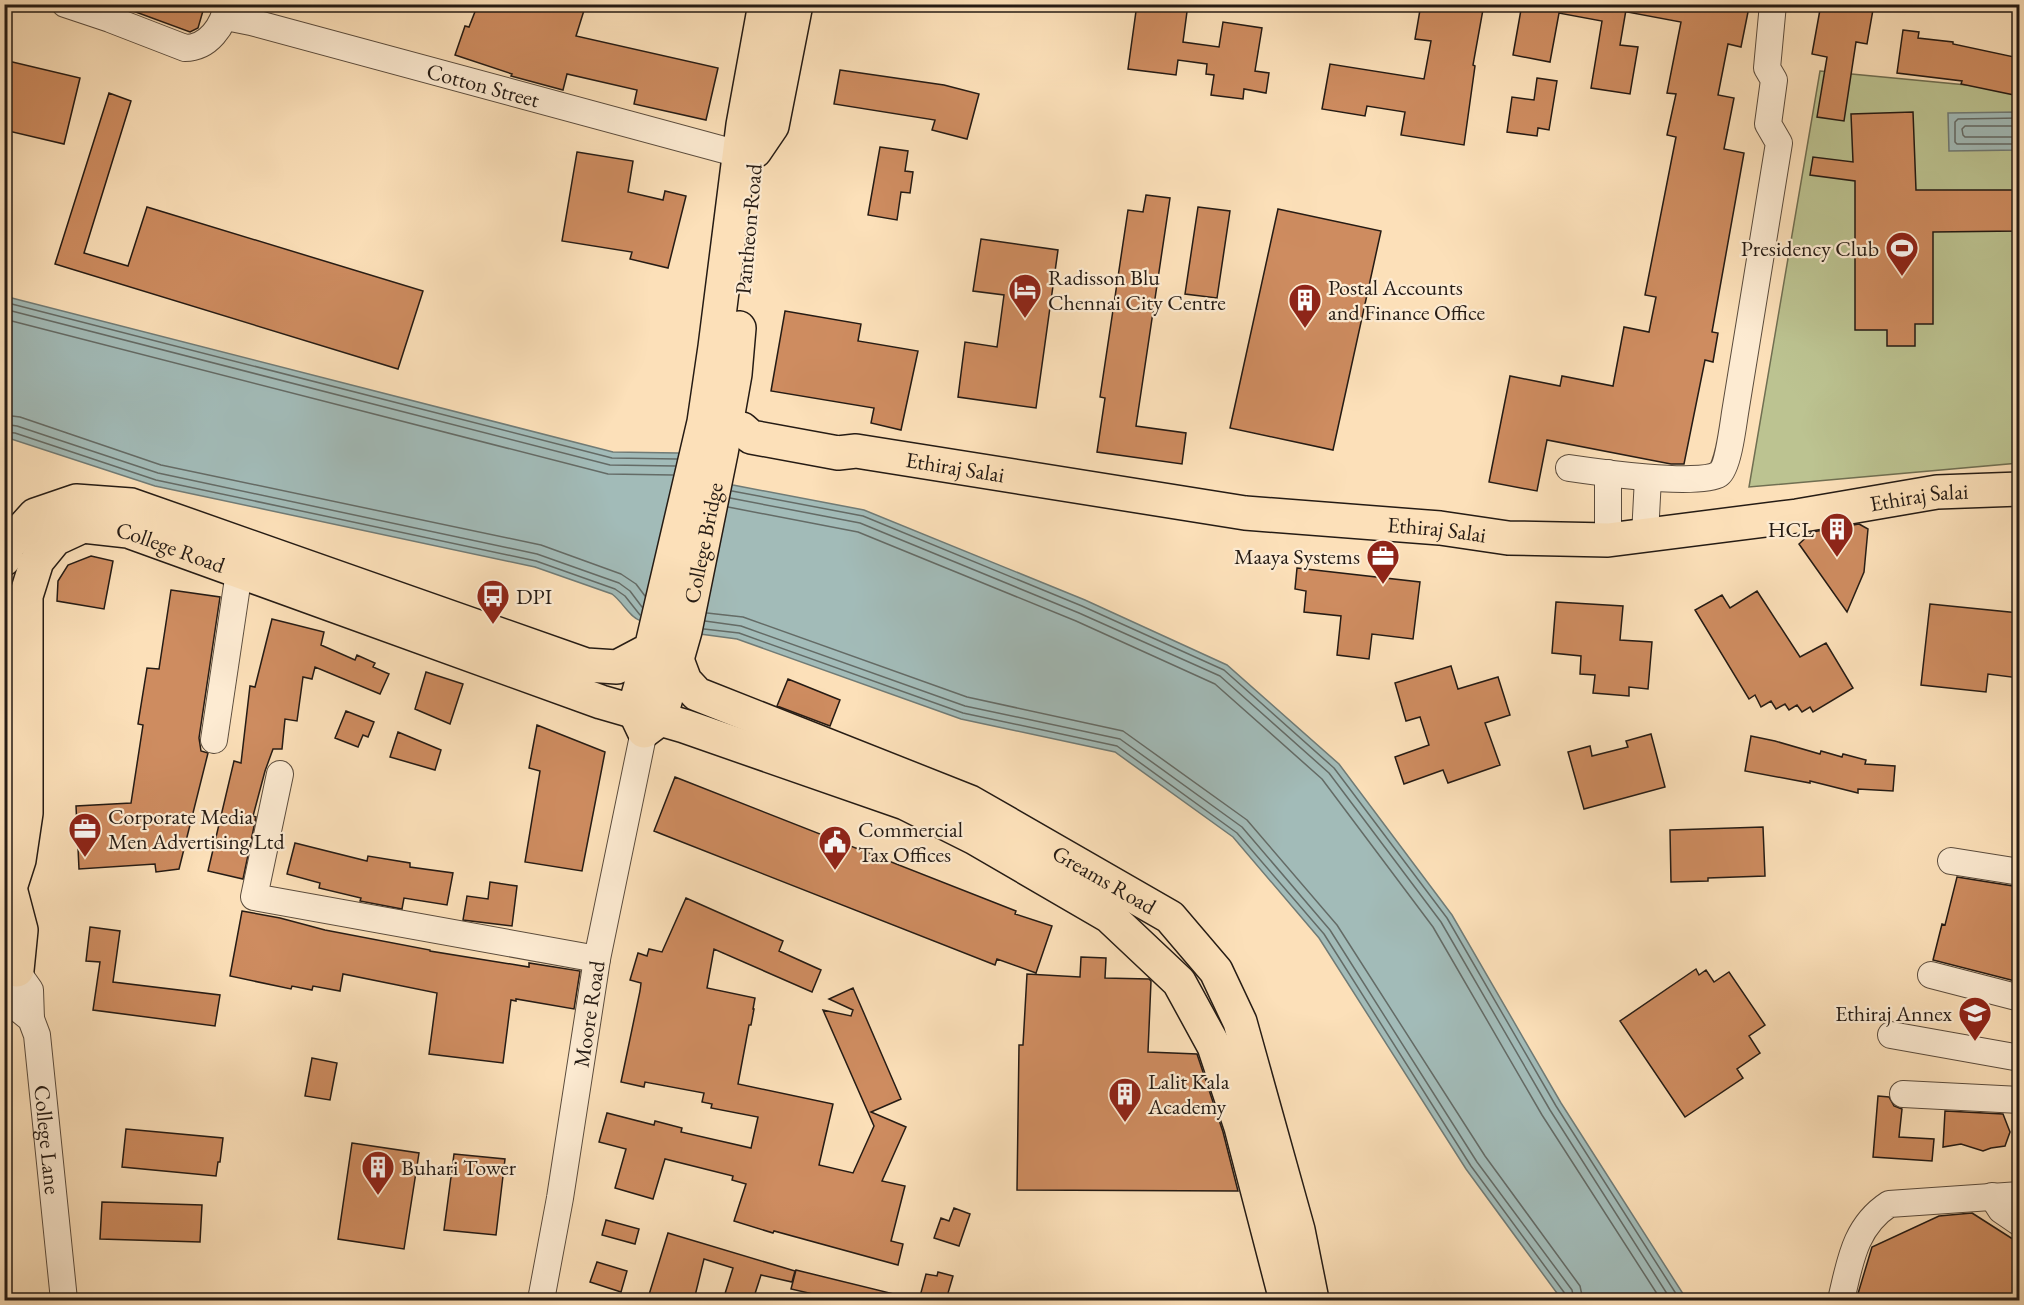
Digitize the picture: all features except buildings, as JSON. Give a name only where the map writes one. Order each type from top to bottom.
[{"type":"main road","points":[[747,141],[731,130],[753,4]]},
{"type":"main road","points":[[727,434],[715,347],[747,141],[765,4]]},
{"type":"main road","name":"Pantheon Road","points":[[727,434],[735,374],[747,141],[779,4]]},
{"type":"main road","points":[[747,141],[772,126],[796,4]]},
{"type":"main road","points":[[727,434],[746,404],[740,393],[735,374]]},
{"type":"main road","name":"Ethiraj Salai","points":[[727,434],[843,441],[856,451],[1245,513],[1440,528],[1508,538],[1608,540],[1797,516],[1937,492],[2019,489]]},
{"type":"main road","name":"College Bridge","points":[[646,720],[727,434]]},
{"type":"main road","name":"College Road","points":[[4,559],[8,545],[35,515],[76,501],[131,505],[586,665],[617,667],[667,641]]},
{"type":"main road","name":"College Road","points":[[8,894],[19,860],[26,813],[26,596],[37,561],[54,539],[83,526],[128,531],[646,720]]},
{"type":"main road","name":"Greams Road","points":[[667,641],[685,681],[697,694],[970,802],[1170,917],[1216,971],[1240,1022],[1298,1230],[1312,1300]]},
{"type":"main road","name":"Greams Road","points":[[646,720],[905,803],[975,838],[1109,916],[1179,982],[1214,1046],[1241,1127],[1286,1300]]},
{"type":"main road","points":[[8,894],[21,930],[9,973]]},
{"type":"street","name":"Cotton Street","points":[[65,4],[112,12],[184,48],[192,48],[208,40],[226,11],[251,22],[747,141]]},
{"type":"street","points":[[1569,468],[1648,478],[1706,477],[1717,475],[1724,470],[1779,142],[1768,124],[1774,80],[1767,68],[1773,4]]},
{"type":"street","points":[[1608,473],[1608,540]]},
{"type":"street","points":[[1645,535],[1648,478]]},
{"type":"street","points":[[214,740],[239,572]]},
{"type":"street","name":"Moore Road","points":[[541,1300],[560,1198],[597,959],[646,720]]},
{"type":"street","points":[[280,774],[254,897],[597,959]]},
{"type":"street","points":[[1951,861],[2019,872]]},
{"type":"street","name":"College Lane","points":[[9,973],[30,990],[31,1019],[37,1035],[64,1300]]},
{"type":"street","points":[[1931,975],[2019,998]]},
{"type":"street","points":[[1892,1035],[2019,1058]]},
{"type":"street","points":[[1903,1094],[2019,1100]]},
{"type":"street","points":[[1841,1300],[1854,1247],[1869,1222],[1878,1211],[1889,1204],[2019,1195]]},
{"type":"street","points":[[1992,1196],[2001,1210],[2019,1224]]},
{"type":"green space","name":"Presidency Club","points":[[1820,71],[2019,90],[2019,463],[1749,487]]},
{"type":"water","points":[[2019,112],[2019,150],[1949,151],[1948,113]]},
{"type":"water","points":[[4,296],[613,452],[678,453],[733,485],[864,510],[1085,600],[1227,665],[1339,764],[1452,915],[1561,1103],[1687,1300],[1562,1300],[1466,1169],[1319,938],[1233,837],[1115,752],[961,719],[737,639],[700,634],[641,621],[612,594],[535,567],[155,486],[5,437]]},
{"type":"place","name":"Presidency Club","points":[[1902,277]]},
{"type":"place","name":"Radisson Blu Chennai City Centre","points":[[1025,319]]},
{"type":"place","name":"Postal Accounts and Finance Office","points":[[1305,329]]},
{"type":"place","name":"HCL","points":[[1837,558]]},
{"type":"place","name":"Maaya Systems","points":[[1383,585]]},
{"type":"place","name":"DPI","points":[[493,625]]},
{"type":"place","name":"Corporate Media Men Advertising Ltd","points":[[85,858]]},
{"type":"place","name":"Commercial Tax Offices","points":[[835,871]]},
{"type":"place","name":"Ethiraj Annex","points":[[1975,1042]]},
{"type":"place","name":"Lalit Kala Academy","points":[[1125,1123]]},
{"type":"place","name":"Buhari Tower","points":[[378,1196]]}]
